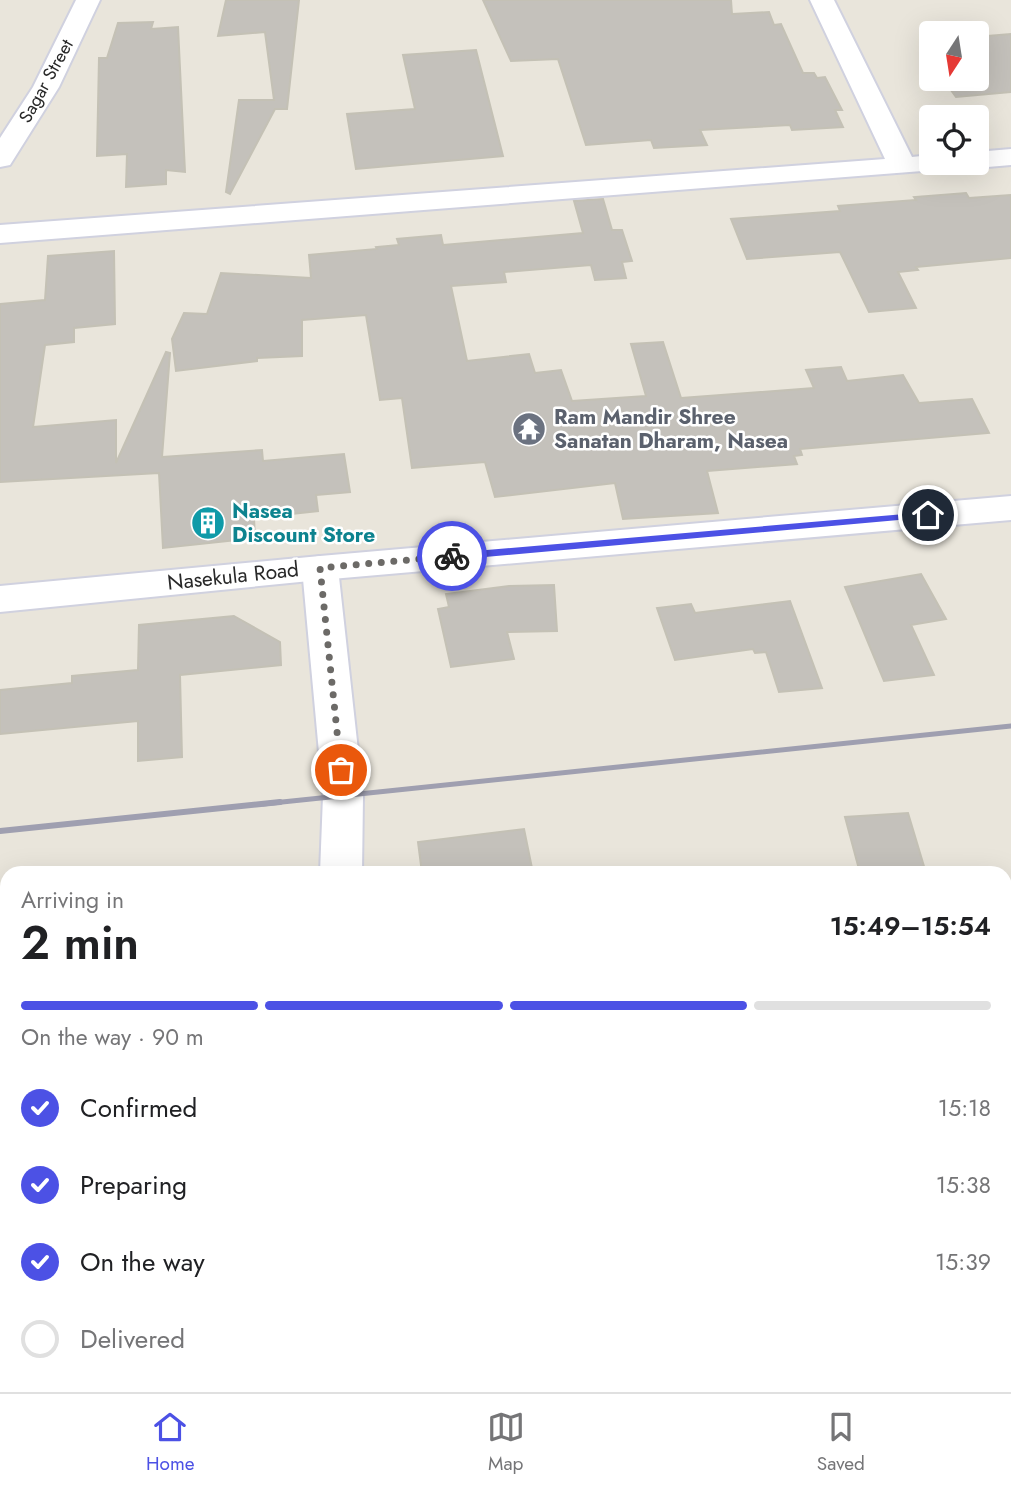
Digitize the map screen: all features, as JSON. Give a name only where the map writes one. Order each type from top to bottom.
[{"type":"street","name":"Sagar Street","points":[[0,159],[46,87],[88,0]]},
{"type":"street","points":[[822,0],[902,165]]},
{"type":"street","points":[[989,159],[1011,158]]},
{"type":"street","points":[[0,234],[919,164]]},
{"type":"street","name":"Nasekula Road","points":[[0,599],[320,568],[1011,508]]},
{"type":"street","points":[[320,568],[343,796],[341,866]]},
{"type":"building","points":[[226,0],[299,0],[287,109],[275,109],[230,194],[226,192],[239,100],[274,100],[265,32],[218,36]]},
{"type":"building","points":[[483,0],[731,0],[732,14],[769,12],[774,25],[781,24],[803,73],[814,73],[817,78],[825,77],[842,110],[835,110],[843,127],[792,130],[790,125],[700,130],[707,145],[654,148],[651,140],[586,145],[558,59],[511,61]]},
{"type":"building","points":[[153,22],[151,29],[178,27],[185,172],[166,170],[166,184],[126,187],[127,154],[97,156],[99,58],[107,58],[118,23]]},
{"type":"building","points":[[1011,34],[1011,92],[956,97],[952,91],[989,91],[989,36]]},
{"type":"building","points":[[476,50],[503,156],[356,169],[347,114],[415,109],[403,55]]},
{"type":"building","points":[[966,193],[969,198],[1011,195],[1011,258],[916,267],[918,270],[898,272],[916,308],[869,312],[840,252],[747,259],[731,219],[840,211],[838,206]]},
{"type":"building","points":[[603,199],[612,230],[622,230],[632,261],[622,262],[626,278],[595,280],[591,265],[504,272],[506,282],[451,286],[467,361],[529,354],[535,373],[561,370],[572,401],[646,396],[631,344],[663,342],[681,398],[814,388],[806,370],[841,367],[847,381],[903,375],[919,403],[972,399],[989,433],[800,449],[802,455],[794,456],[797,464],[707,471],[718,513],[623,519],[615,483],[495,497],[485,462],[412,468],[402,398],[380,400],[366,315],[302,320],[302,356],[257,358],[257,361],[176,371],[172,339],[184,313],[207,314],[221,273],[311,278],[309,255],[399,245],[397,239],[441,235],[443,245],[583,233],[574,201]]},
{"type":"building","points":[[114,251],[115,324],[74,328],[74,342],[45,345],[33,427],[116,420],[116,463],[166,352],[170,353],[162,457],[262,450],[263,461],[344,454],[350,492],[316,495],[318,511],[254,518],[255,538],[163,548],[159,473],[0,482],[0,304],[45,300],[48,256]]},
{"type":"building","points":[[921,574],[946,619],[911,625],[934,675],[884,681],[845,587]]},
{"type":"building","points":[[554,585],[557,631],[507,632],[514,659],[451,667],[438,609],[449,607],[446,594],[509,586]]},
{"type":"building","points":[[790,601],[822,688],[779,692],[766,652],[755,653],[753,649],[675,660],[657,608],[691,604],[695,613]]},
{"type":"building","points":[[234,616],[280,642],[281,665],[180,675],[182,757],[138,761],[138,721],[0,734],[0,690],[72,683],[72,676],[138,670],[139,625]]},
{"type":"building","points":[[908,813],[924,866],[858,866],[845,817]]},
{"type":"building","points":[[524,829],[532,866],[421,866],[418,842]]},
{"type":"railway","points":[[263,804],[1011,726]]},
{"type":"railway","points":[[0,831],[280,802]]},
{"type":"way so far","points":[[341,770],[320,568],[452,556]]},
{"type":"place","name":"Ram Mandir Shree Sanatan Dharam, Nasea","points":[[529,429]]},
{"type":"place","name":"Nasea Discount Store","points":[[208,523]]},
{"type":"route","points":[[452,556],[928,515]]}]
